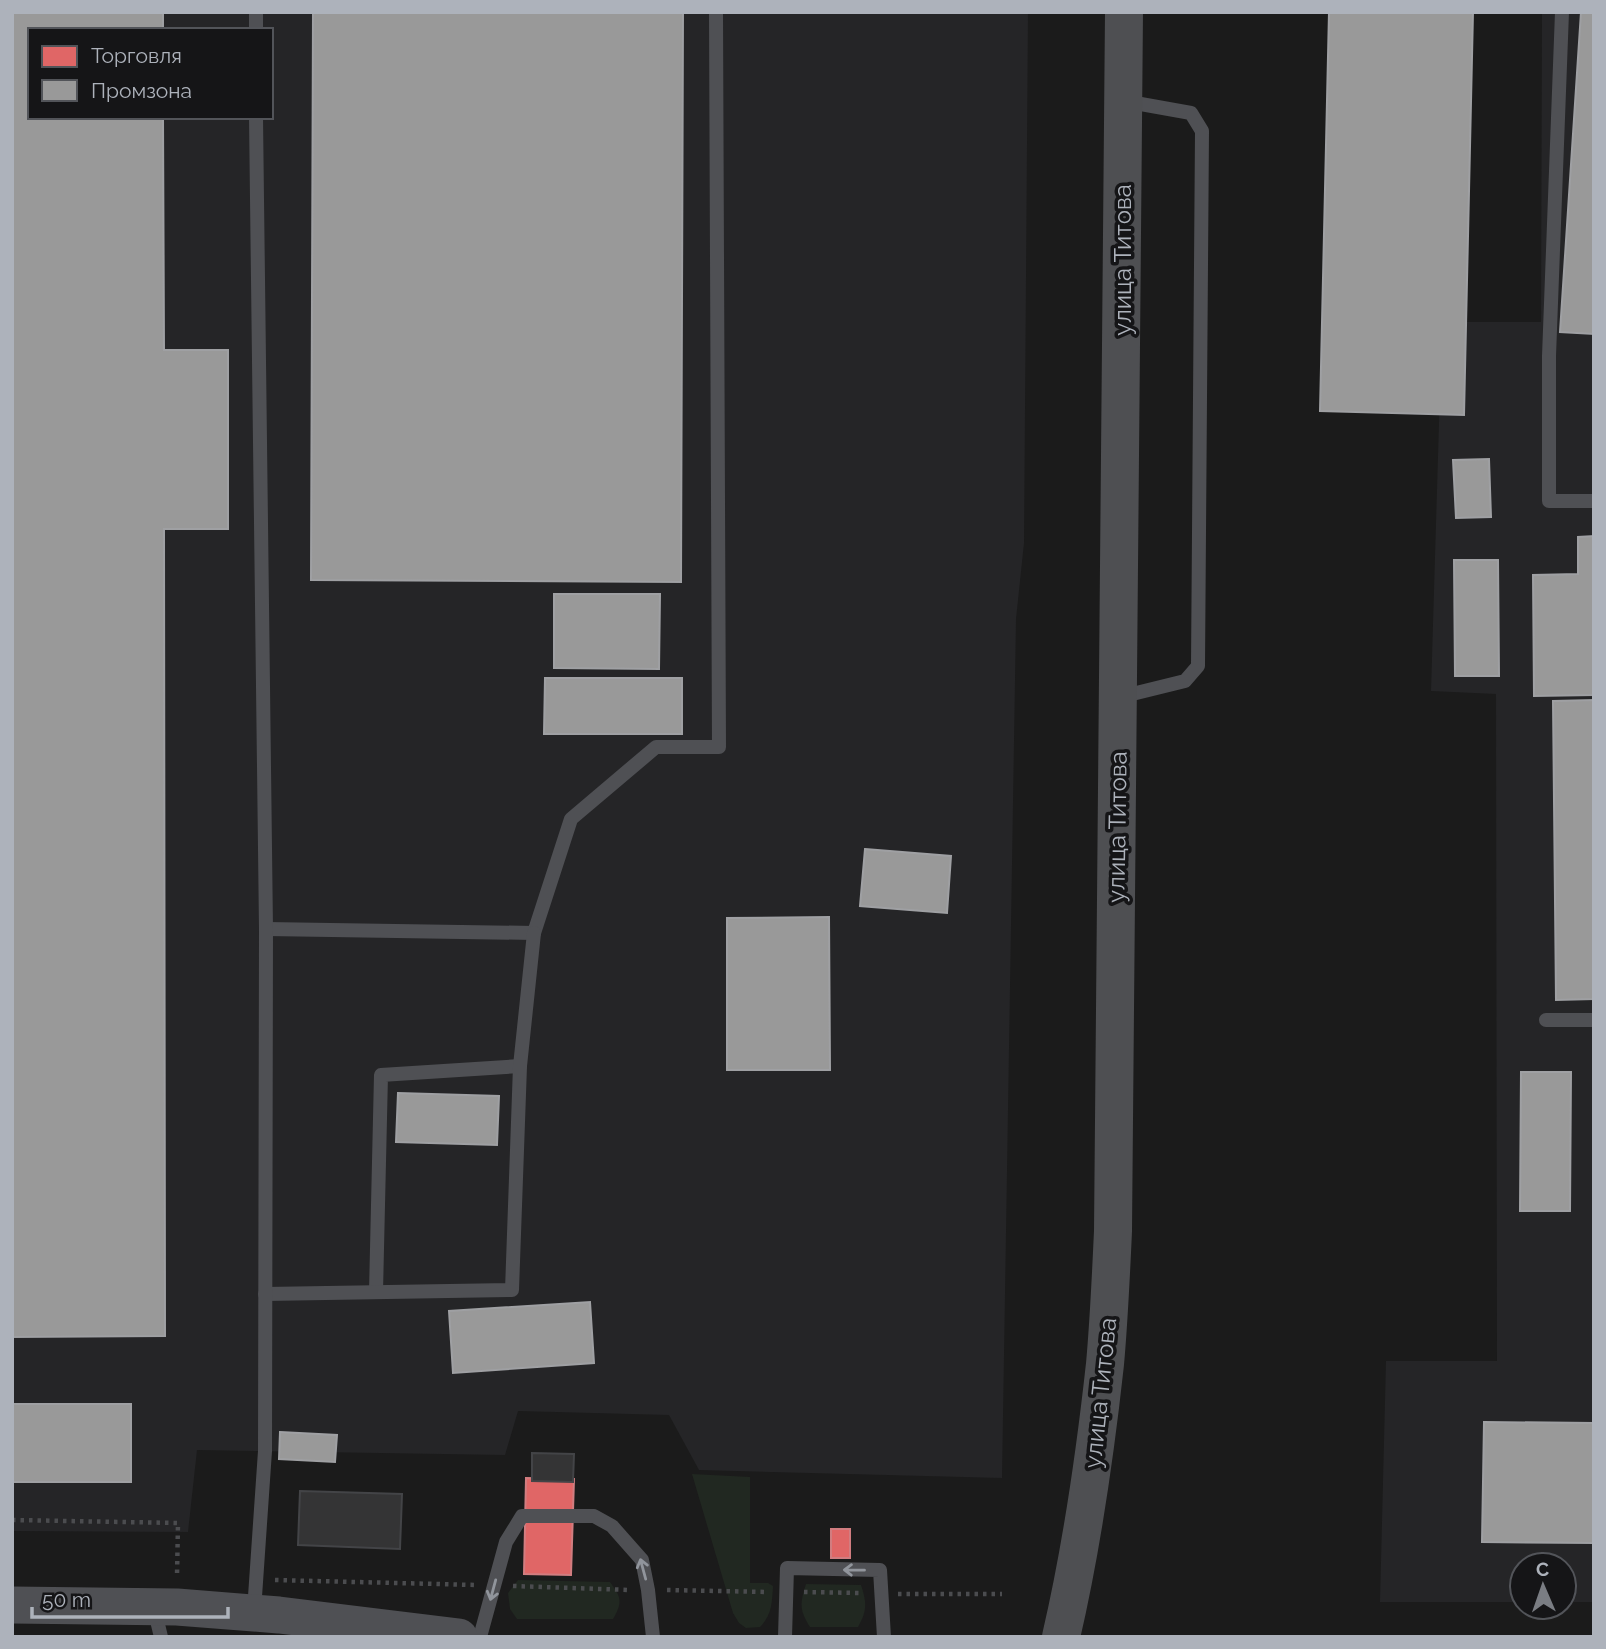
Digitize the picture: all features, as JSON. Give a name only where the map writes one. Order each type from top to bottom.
[{"type":"main road","name":"улица Титова","points":[[1061,1637],[1094,1462],[1105,1361],[1113,1231],[1124,12]]},
{"type":"street","points":[[12,1605],[157,1622],[177,1607],[266,1608],[321,1628],[459,1637]]},
{"type":"lane","points":[[265,1294],[512,1290],[520,1066],[534,933],[571,820],[656,747],[719,747],[716,12]]},
{"type":"lane","points":[[1562,12],[1549,356],[1549,501],[1594,501]]},
{"type":"lane","points":[[1118,698],[1185,681],[1198,666],[1202,131],[1191,113],[1123,101]]},
{"type":"lane","points":[[256,119],[266,929],[266,1608]]},
{"type":"lane","points":[[266,929],[534,933]]},
{"type":"lane","points":[[1546,1020],[1594,1020]]},
{"type":"lane","points":[[376,1292],[382,1075],[520,1066]]},
{"type":"lane","points":[[480,1637],[506,1542],[522,1516],[594,1516],[612,1526],[642,1560],[653,1637]]},
{"type":"lane","points":[[786,1637],[787,1568],[880,1570],[884,1637]]},
{"type":"path","points":[[12,1520],[178,1522]]},
{"type":"path","points":[[266,1608],[494,1586],[1002,1594]]},
{"type":"shaded area","points":[[12,12],[1028,12],[1024,543],[1016,619],[1002,1478],[699,1470],[669,1415],[518,1411],[505,1455],[197,1450],[188,1532],[12,1531]]},
{"type":"shaded area","points":[[1542,12],[1594,12],[1594,1602],[1578,1602],[1578,1551],[1508,1551],[1508,1602],[1380,1602],[1386,1361],[1497,1361],[1496,694],[1431,691],[1442,322],[1541,322]]},
{"type":"shaded area","points":[[692,1474],[750,1477],[750,1583],[768,1583],[773,1586],[769,1613],[760,1627],[746,1628],[733,1613]]},
{"type":"shaded area","points":[[518,1580],[610,1582],[618,1596],[618,1608],[613,1619],[517,1619],[510,1609],[508,1593]]},
{"type":"shaded area","points":[[806,1584],[861,1585],[865,1607],[858,1627],[810,1627],[802,1606]]},
{"type":"building: Торговля","points":[[526,1478],[574,1479],[571,1575],[524,1574]]},
{"type":"building: Торговля","points":[[831,1529],[850,1529],[850,1558],[831,1558]]},
{"type":"building: Промзона","points":[[12,12],[163,12],[163,28],[28,28],[28,119],[163,119],[164,350],[228,350],[228,529],[164,529],[165,1336],[12,1337]]},
{"type":"building: Промзона","points":[[313,12],[683,12],[681,582],[311,580]]},
{"type":"building: Промзона","points":[[1329,12],[1473,12],[1464,415],[1320,411]]},
{"type":"building: Промзона","points":[[1581,12],[1594,12],[1594,334],[1560,332]]},
{"type":"building: Промзона","points":[[1489,459],[1491,517],[1456,518],[1453,460]]},
{"type":"building: Промзона","points":[[1594,536],[1594,695],[1534,696],[1533,575],[1578,574],[1578,537]]},
{"type":"building: Промзона","points":[[1454,560],[1498,560],[1499,676],[1455,676]]},
{"type":"building: Промзона","points":[[554,594],[660,594],[659,669],[554,668]]},
{"type":"building: Промзона","points":[[545,678],[682,678],[682,734],[544,734]]},
{"type":"building: Промзона","points":[[1594,700],[1594,999],[1556,1000],[1553,701]]},
{"type":"building: Промзона","points":[[865,849],[951,856],[947,913],[860,906]]},
{"type":"building: Промзона","points":[[829,917],[830,1070],[727,1070],[727,918]]},
{"type":"building: Промзона","points":[[1521,1072],[1571,1072],[1570,1211],[1520,1211]]},
{"type":"building: Промзона","points":[[398,1093],[499,1096],[497,1145],[396,1142]]},
{"type":"building: Промзона","points":[[590,1302],[594,1363],[453,1373],[449,1311]]},
{"type":"building: Промзона","points":[[12,1404],[131,1404],[131,1482],[12,1482]]},
{"type":"building: Промзона","points":[[1484,1422],[1594,1423],[1594,1543],[1482,1542]]},
{"type":"building: Промзона","points":[[280,1432],[337,1435],[335,1462],[279,1459]]},
{"type":"building: Прочее","points":[[532,1453],[574,1454],[573,1482],[532,1481]]},
{"type":"building: Прочее","points":[[300,1491],[402,1494],[400,1549],[298,1545]]}]
